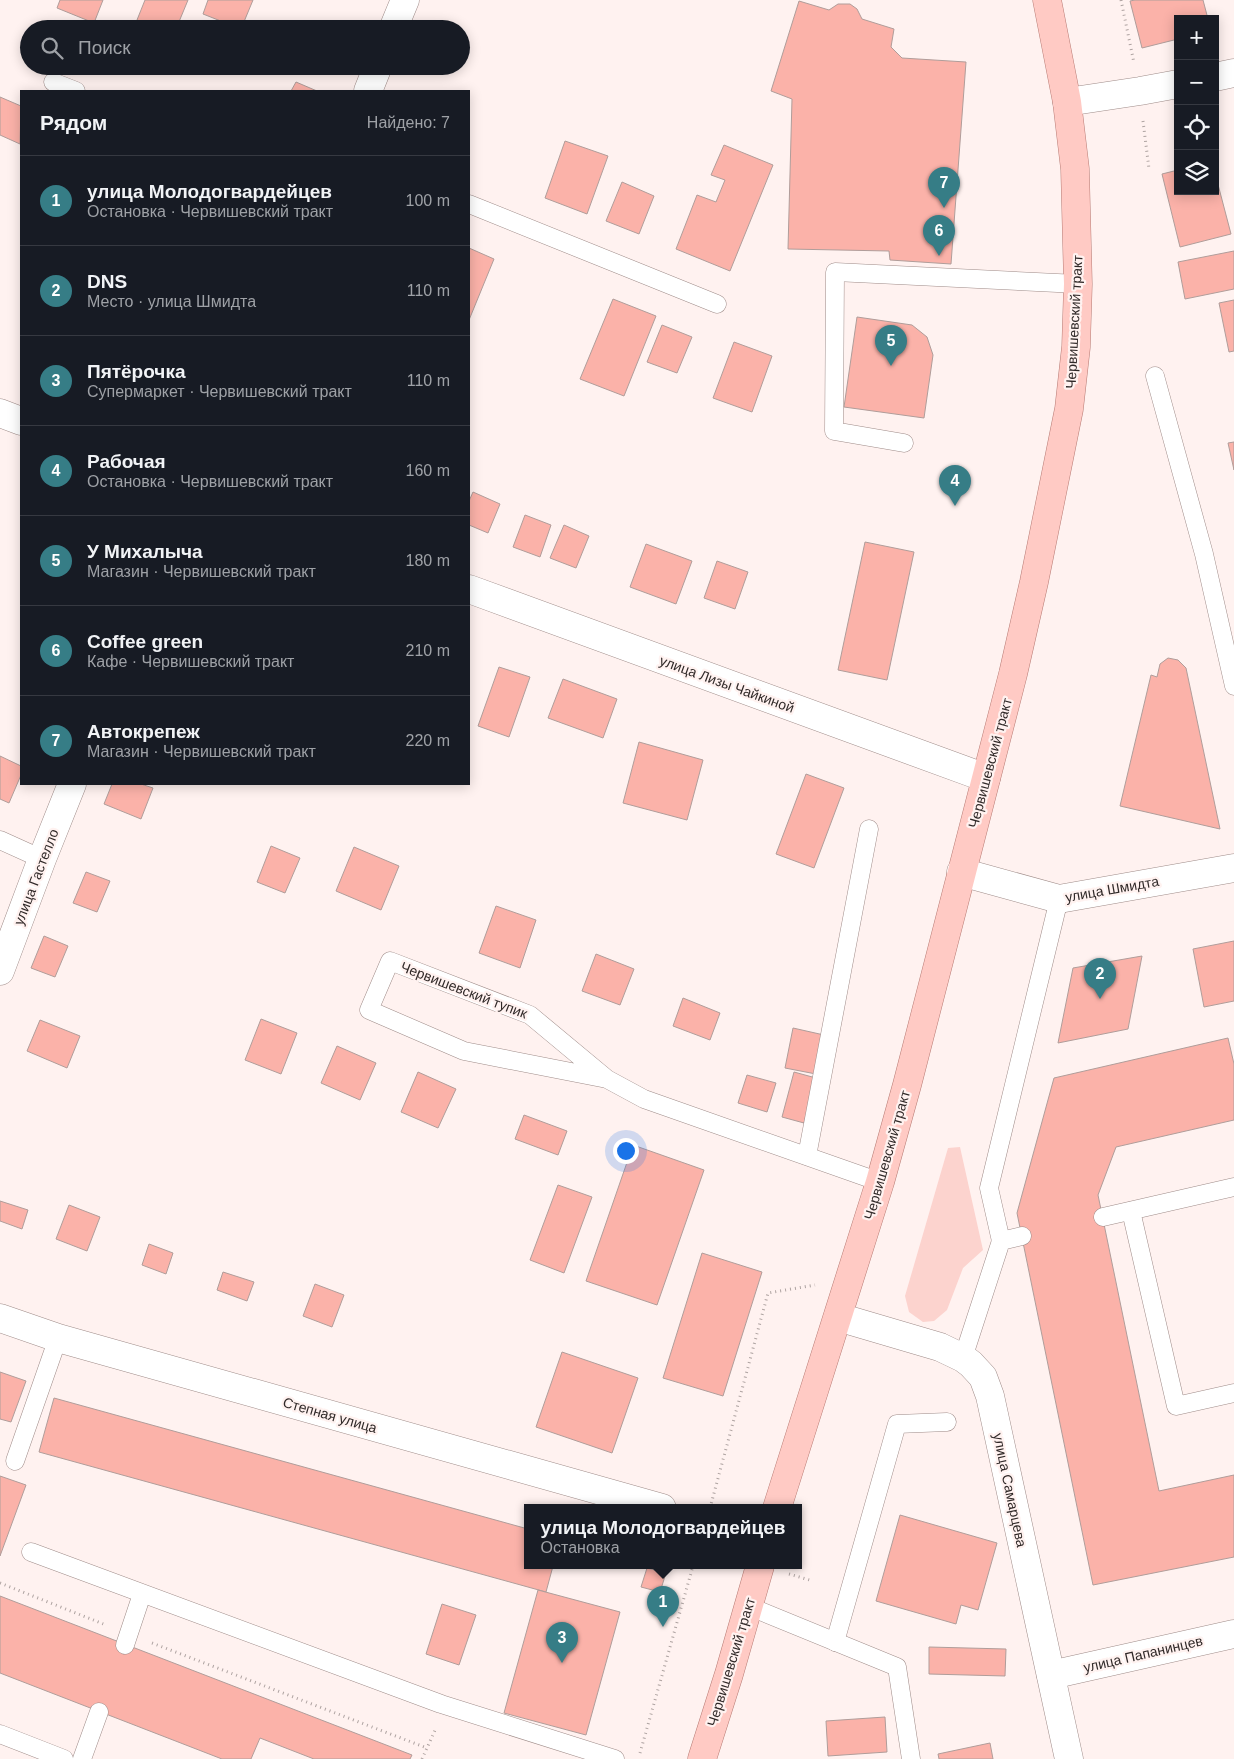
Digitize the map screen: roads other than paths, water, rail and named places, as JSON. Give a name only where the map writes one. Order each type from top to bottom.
[{"type":"main road","name":"Червишевский тракт","points":[[778,1504],[880,1182],[907,1085],[1013,674],[1069,409],[1076,347],[1078,284],[1075,169],[1067,102],[1047,0]]},
{"type":"main road","name":"Червишевский тракт","points":[[702,1759],[759,1569]]},
{"type":"street","points":[[397,20],[405,0]]},
{"type":"street","points":[[1219,76],[1234,73]]},
{"type":"street","points":[[368,90],[374,75]]},
{"type":"street","points":[[1067,102],[1174,85]]},
{"type":"street","points":[[0,413],[20,421]]},
{"type":"street","name":"улица Лизы Чайкиной","points":[[470,590],[986,778]]},
{"type":"street","name":"улица Гастелло","points":[[0,971],[72,785]]},
{"type":"street","name":"улица Шмидта","points":[[961,872],[1059,899],[1234,868]]},
{"type":"street","name":"улица Самарцева","points":[[838,1316],[940,1347],[972,1364],[983,1377],[990,1396],[1070,1759]]},
{"type":"street","name":"Степная улица","points":[[0,1318],[58,1338],[648,1504]]},
{"type":"street","name":"улица Папанинцев","points":[[1051,1675],[1234,1634]]},
{"type":"lane","points":[[53,82],[73,90]]},
{"type":"lane","points":[[470,204],[717,304]]},
{"type":"lane","points":[[904,443],[834,431],[834,272],[1078,284]]},
{"type":"lane","points":[[1155,376],[1204,554],[1234,686]]},
{"type":"lane","points":[[807,1156],[869,829]]},
{"type":"lane","points":[[0,840],[42,858]]},
{"type":"lane","points":[[962,1358],[1001,1241],[989,1188],[1059,899]]},
{"type":"lane","name":"Червишевский тупик","points":[[607,1079],[464,1052],[369,1010],[390,961],[530,1015],[607,1079],[644,1099],[880,1182]]},
{"type":"lane","points":[[1103,1217],[1234,1187]]},
{"type":"lane","points":[[1131,1211],[1176,1406],[1234,1393]]},
{"type":"lane","points":[[1001,1241],[1022,1236]]},
{"type":"lane","points":[[15,1461],[58,1338]]},
{"type":"lane","points":[[835,1642],[897,1424],[947,1422]]},
{"type":"lane","points":[[32,1552],[440,1704],[615,1759]]},
{"type":"lane","points":[[127,1640],[142,1594]]},
{"type":"lane","points":[[748,1606],[897,1667],[912,1759]]},
{"type":"lane","points":[[82,1759],[99,1712]]},
{"type":"lane","points":[[0,1734],[64,1759]]},
{"type":"place","name":"Автокрепеж","points":[[944,208]]},
{"type":"place","name":"Coffee green","points":[[939,256]]},
{"type":"place","name":"У Михалыча","points":[[891,366]]},
{"type":"place","name":"Рабочая","points":[[955,506]]},
{"type":"place","name":"DNS","points":[[1100,999]]},
{"type":"place","name":"улица Молодогвардейцев","points":[[663,1627]]},
{"type":"place","name":"Пятёрочка","points":[[562,1663]]}]
